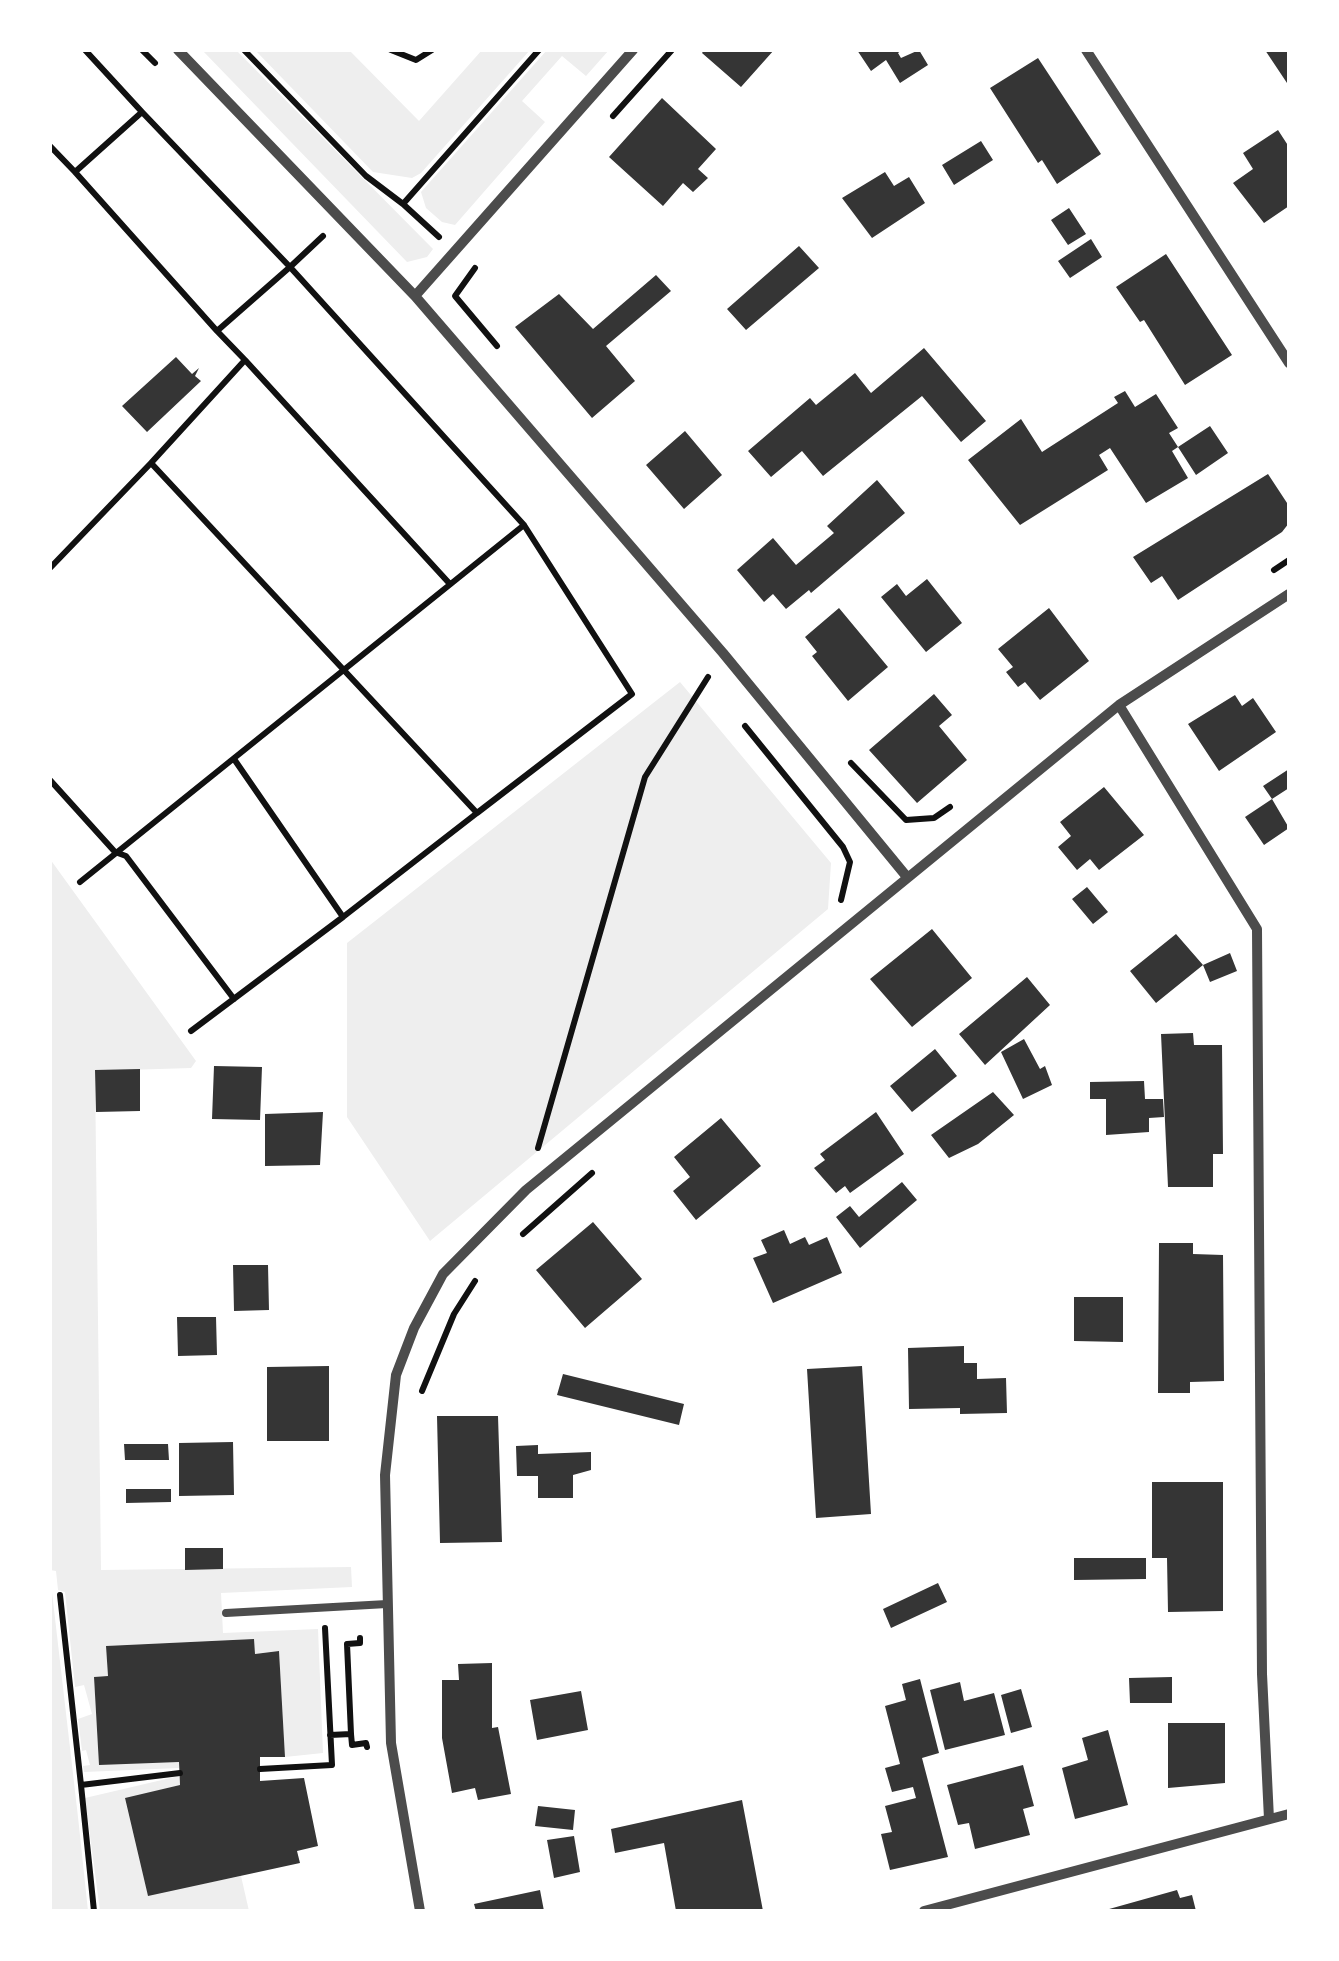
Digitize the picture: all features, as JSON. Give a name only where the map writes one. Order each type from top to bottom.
[{"type":"street","points":[[178,50],[415,296],[723,653],[907,878]]},
{"type":"street","points":[[415,296],[632,50]]},
{"type":"street","points":[[1086,50],[1289,363]]},
{"type":"street","points":[[420,1911],[391,1743],[385,1474],[389,1410],[402,1355],[443,1274],[526,1190],[1118,705],[1289,594]]},
{"type":"street","points":[[1118,705],[1257,929],[1262,1674],[1269,1819]]},
{"type":"street","points":[[924,1911],[1289,1814]]},
{"type":"lane","points":[[226,1614],[387,1604]]},
{"type":"path","points":[[85,50],[290,267],[524,525],[632,694],[191,1031]]},
{"type":"path","points":[[142,50],[168,77]]},
{"type":"path","points":[[244,50],[366,176],[477,270],[455,296],[504,356]]},
{"type":"path","points":[[391,50],[416,60],[432,50]]},
{"type":"path","points":[[403,204],[539,50]]},
{"type":"path","points":[[75,172],[142,112]]},
{"type":"path","points":[[50,146],[448,582]]},
{"type":"path","points":[[310,223],[336,250]]},
{"type":"path","points":[[217,331],[323,236]]},
{"type":"path","points":[[50,568],[245,360]]},
{"type":"path","points":[[150,462],[476,812]]},
{"type":"path","points":[[80,882],[347,670],[448,582],[524,525]]},
{"type":"path","points":[[1272,571],[1289,560]]},
{"type":"path","points":[[696,663],[719,692]]},
{"type":"path","points":[[526,1190],[645,776],[708,678]]},
{"type":"path","points":[[743,722],[844,847],[850,862],[840,894],[846,928]]},
{"type":"path","points":[[840,751],[906,820],[916,823],[934,818],[958,801]]},
{"type":"path","points":[[234,759],[344,916]]},
{"type":"path","points":[[50,780],[115,852],[126,856],[234,999]]},
{"type":"path","points":[[520,1237],[604,1163]]},
{"type":"path","points":[[418,1406],[454,1314],[485,1271]]},
{"type":"path","points":[[60,1595],[94,1911]]},
{"type":"path","points":[[330,1736],[352,1734],[347,1640],[360,1643],[360,1606]]},
{"type":"path","points":[[260,1769],[332,1765],[324,1608]]},
{"type":"path","points":[[81,1785],[180,1772]]},
{"type":"shaded area","points":[[202,50],[236,50],[433,249],[427,257],[407,262]]},
{"type":"shaded area","points":[[255,50],[349,50],[419,121],[482,50],[530,50],[421,173],[412,178],[373,172]]},
{"type":"shaded area","points":[[547,50],[609,50],[586,76],[562,56],[522,101],[545,122],[455,225],[442,222],[426,208],[421,192]]},
{"type":"shaded area","points":[[680,682],[831,863],[828,909],[430,1241],[347,1117],[347,943]]},
{"type":"shaded area","points":[[50,859],[196,1061],[191,1068],[95,1071],[101,1570],[351,1567],[352,1587],[221,1593],[223,1633],[318,1629],[323,1753],[285,1757],[279,1651],[255,1654],[253,1639],[106,1646],[108,1676],[94,1677],[99,1764],[179,1762],[179,1768],[84,1772],[83,1766],[90,1765],[86,1750],[82,1751],[78,1719],[92,1714],[84,1685],[75,1687],[65,1592],[58,1590],[56,1571],[50,1570]]},
{"type":"shaded area","points":[[50,1575],[78,1817],[88,1911],[50,1911]]},
{"type":"shaded area","points":[[179,1776],[180,1785],[125,1799],[148,1895],[241,1876],[249,1911],[100,1911],[85,1798]]},
{"type":"building","points":[[774,50],[741,87],[702,53]]},
{"type":"building","points":[[857,50],[902,50],[898,53],[901,58],[919,50],[928,65],[900,83],[886,60],[871,71]]},
{"type":"building","points":[[1265,50],[1289,50],[1289,86]]},
{"type":"building","points":[[1038,58],[1101,154],[1057,184],[1042,160],[1038,163],[990,88]]},
{"type":"building","points":[[662,98],[716,149],[698,169],[708,178],[693,192],[683,183],[663,206],[609,157]]},
{"type":"building","points":[[1278,130],[1289,147],[1289,206],[1264,223],[1233,183],[1253,169],[1243,153]]},
{"type":"building","points":[[981,141],[993,160],[954,185],[942,165]]},
{"type":"building","points":[[885,172],[894,186],[909,177],[925,203],[872,238],[842,198]]},
{"type":"building","points":[[1069,208],[1086,234],[1068,245],[1051,220]]},
{"type":"building","points":[[1091,239],[1102,257],[1070,278],[1058,261]]},
{"type":"building","points":[[799,246],[819,268],[746,330],[727,309]]},
{"type":"building","points":[[1166,254],[1232,355],[1185,385],[1144,320],[1140,322],[1116,287]]},
{"type":"building","points":[[656,275],[671,291],[606,346],[635,381],[592,418],[515,327],[559,294],[593,329]]},
{"type":"building","points":[[924,348],[986,421],[961,442],[922,396],[823,476],[802,451],[771,477],[748,451],[810,398],[816,405],[855,373],[871,393]]},
{"type":"building","points":[[176,357],[192,374],[199,368],[195,376],[201,381],[147,432],[122,406]]},
{"type":"building","points":[[1125,391],[1135,407],[1156,394],[1178,428],[1169,433],[1178,447],[1172,451],[1188,478],[1146,503],[1110,448],[1099,455],[1108,470],[1020,525],[968,460],[1021,419],[1042,452],[1118,403],[1114,397]]},
{"type":"building","points":[[1210,426],[1228,453],[1196,475],[1178,447]]},
{"type":"building","points":[[685,431],[722,475],[684,509],[646,465]]},
{"type":"building","points":[[1268,474],[1289,506],[1289,523],[1282,532],[1178,600],[1162,576],[1151,583],[1133,557]]},
{"type":"building","points":[[877,480],[905,513],[811,593],[809,590],[786,609],[773,594],[764,602],[737,570],[773,538],[796,565],[834,533],[827,526]]},
{"type":"building","points":[[927,579],[962,623],[926,652],[881,597],[897,584],[906,596]]},
{"type":"building","points":[[839,608],[888,667],[848,701],[812,656],[817,652],[805,637]]},
{"type":"building","points":[[1049,608],[1089,661],[1040,700],[1025,682],[1018,687],[1006,672],[1013,667],[998,649]]},
{"type":"building","points":[[934,694],[952,715],[939,726],[967,760],[917,803],[869,750]]},
{"type":"building","points":[[1235,695],[1242,706],[1253,698],[1276,732],[1219,771],[1188,724]]},
{"type":"building","points":[[1289,769],[1289,788],[1272,799],[1263,786]]},
{"type":"building","points":[[1104,787],[1144,835],[1099,870],[1090,859],[1077,870],[1058,847],[1071,836],[1060,822]]},
{"type":"building","points":[[1272,799],[1289,828],[1264,845],[1245,817]]},
{"type":"building","points":[[1087,887],[1108,912],[1093,924],[1072,899]]},
{"type":"building","points":[[932,929],[972,978],[912,1027],[870,979]]},
{"type":"building","points":[[1176,934],[1203,965],[1156,1003],[1130,971]]},
{"type":"building","points":[[1230,953],[1237,971],[1210,982],[1203,965]]},
{"type":"building","points":[[1027,977],[1050,1005],[985,1065],[959,1034]]},
{"type":"building","points":[[1193,1033],[1194,1045],[1222,1045],[1223,1154],[1213,1154],[1213,1187],[1168,1187],[1161,1034]]},
{"type":"building","points":[[1024,1039],[1040,1069],[1045,1066],[1052,1085],[1023,1099],[1001,1052]]},
{"type":"building","points":[[935,1049],[957,1076],[912,1112],[890,1086]]},
{"type":"building","points":[[214,1066],[262,1067],[260,1120],[212,1119]]},
{"type":"building","points":[[140,1069],[140,1111],[96,1112],[95,1070]]},
{"type":"building","points":[[1144,1081],[1145,1099],[1163,1099],[1164,1117],[1149,1118],[1149,1132],[1106,1135],[1106,1099],[1090,1099],[1090,1082]]},
{"type":"building","points":[[993,1092],[1014,1115],[978,1144],[949,1158],[931,1135]]},
{"type":"building","points":[[323,1112],[320,1165],[265,1166],[265,1114]]},
{"type":"building","points":[[876,1112],[904,1154],[850,1193],[845,1186],[836,1193],[814,1168],[825,1160],[820,1154]]},
{"type":"building","points":[[721,1118],[761,1166],[696,1220],[673,1191],[690,1177],[674,1157]]},
{"type":"building","points":[[902,1182],[917,1200],[860,1248],[836,1217],[850,1206],[859,1217]]},
{"type":"building","points":[[593,1222],[642,1279],[585,1328],[536,1270]]},
{"type":"building","points":[[784,1230],[790,1244],[805,1237],[809,1245],[827,1237],[842,1273],[773,1303],[753,1258],[767,1253],[761,1240]]},
{"type":"building","points":[[1159,1243],[1193,1243],[1193,1254],[1223,1255],[1224,1381],[1190,1382],[1190,1393],[1158,1393]]},
{"type":"building","points":[[233,1265],[268,1265],[269,1310],[234,1311]]},
{"type":"building","points":[[1074,1297],[1123,1297],[1123,1342],[1074,1341]]},
{"type":"building","points":[[177,1317],[216,1317],[217,1355],[178,1356]]},
{"type":"building","points":[[964,1346],[964,1363],[977,1363],[977,1379],[1006,1378],[1007,1413],[960,1414],[960,1408],[909,1409],[908,1348]]},
{"type":"building","points":[[329,1366],[329,1441],[267,1441],[267,1367]]},
{"type":"building","points":[[862,1366],[871,1514],[816,1518],[807,1369]]},
{"type":"building","points":[[563,1374],[684,1404],[679,1425],[557,1395]]},
{"type":"building","points":[[437,1416],[498,1416],[502,1542],[440,1543]]},
{"type":"building","points":[[233,1442],[234,1495],[179,1496],[179,1443]]},
{"type":"building","points":[[124,1444],[168,1444],[169,1460],[125,1460]]},
{"type":"building","points":[[538,1445],[538,1454],[591,1452],[591,1470],[573,1475],[573,1498],[538,1498],[538,1476],[517,1476],[516,1446]]},
{"type":"building","points":[[1152,1482],[1223,1482],[1223,1611],[1168,1612],[1167,1558],[1152,1558]]},
{"type":"building","points":[[126,1489],[171,1489],[171,1502],[126,1503]]},
{"type":"building","points":[[185,1548],[223,1548],[223,1569],[185,1570]]},
{"type":"building","points":[[1074,1558],[1146,1558],[1146,1579],[1074,1580]]},
{"type":"building","points":[[938,1583],[947,1602],[891,1628],[883,1609]]},
{"type":"building","points":[[254,1639],[255,1654],[279,1651],[285,1757],[260,1757],[260,1781],[304,1778],[318,1846],[297,1851],[300,1863],[148,1896],[125,1798],[180,1785],[179,1762],[99,1765],[94,1677],[108,1676],[106,1646]]},
{"type":"building","points":[[492,1663],[492,1728],[498,1727],[511,1794],[478,1800],[475,1788],[452,1793],[442,1738],[442,1680],[459,1680],[458,1664]]},
{"type":"building","points":[[1172,1677],[1172,1703],[1130,1703],[1129,1678]]},
{"type":"building","points":[[920,1679],[939,1753],[922,1758],[948,1857],[890,1870],[881,1834],[892,1832],[885,1806],[916,1798],[913,1787],[892,1792],[885,1768],[900,1764],[885,1706],[906,1700],[902,1684]]},
{"type":"building","points":[[960,1682],[964,1701],[994,1693],[1005,1735],[945,1750],[930,1690]]},
{"type":"building","points":[[1021,1689],[1032,1727],[1011,1733],[1001,1695]]},
{"type":"building","points":[[581,1691],[588,1730],[537,1740],[530,1700]]},
{"type":"building","points":[[1168,1723],[1225,1723],[1225,1783],[1168,1788]]},
{"type":"building","points":[[1108,1730],[1128,1805],[1075,1819],[1062,1768],[1088,1760],[1082,1738]]},
{"type":"building","points":[[1023,1765],[1034,1806],[1023,1809],[1030,1835],[975,1849],[969,1823],[958,1825],[947,1785]]},
{"type":"building","points":[[742,1800],[763,1911],[676,1911],[664,1843],[615,1853],[611,1829]]},
{"type":"building","points":[[538,1806],[575,1810],[573,1830],[535,1826]]},
{"type":"building","points":[[574,1836],[580,1872],[554,1878],[547,1840]]},
{"type":"building","points":[[540,1890],[544,1911],[476,1911],[474,1904]]},
{"type":"building","points":[[1177,1890],[1180,1898],[1192,1895],[1196,1911],[1102,1911]]}]
